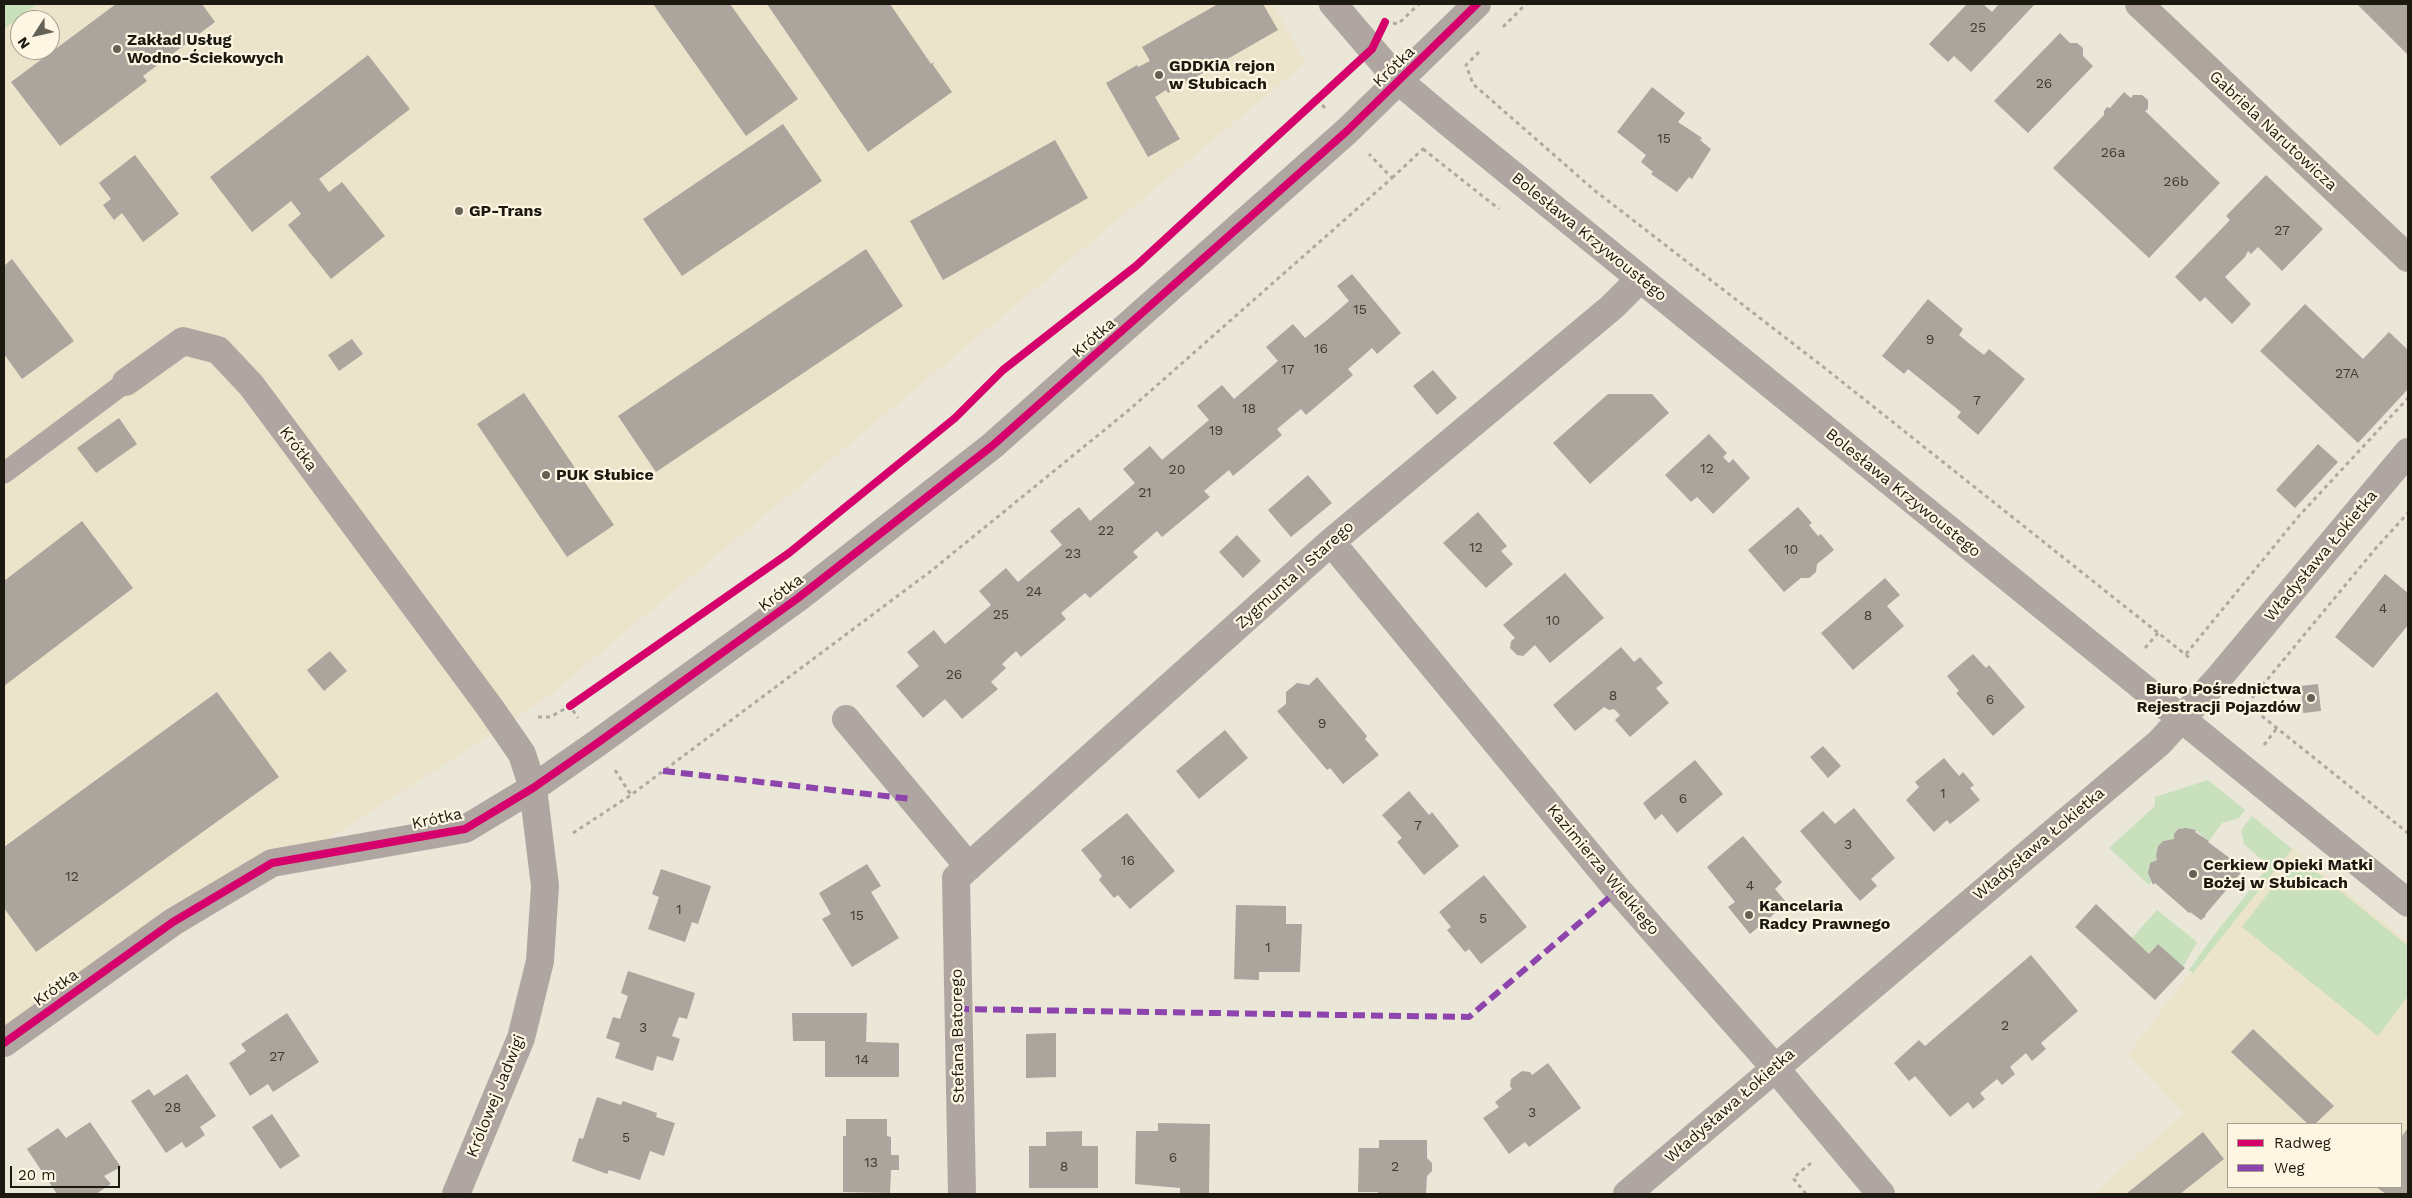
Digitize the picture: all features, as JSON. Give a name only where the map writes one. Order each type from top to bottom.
[{"type":"street","name":"Krótka","points":[[1333,4],[1399,81]]},
{"type":"street","name":"Gabriela Narutowicza","points":[[2138,4],[2408,258]]},
{"type":"street","name":"Krótka","points":[[4,1043],[173,922],[272,863],[465,829],[533,788],[798,598],[992,446],[1347,131],[1468,13]]},
{"type":"street","name":"Bolesława Krzywoustego","points":[[1399,81],[2181,720],[2408,902]]},
{"type":"street","name":"Zygmunta I Starego","points":[[962,873],[1331,542],[1612,307],[1640,279]]},
{"type":"street","name":"Krótka","points":[[126,382],[183,341],[218,350],[257,393],[491,709],[522,754],[533,788]]},
{"type":"street","name":"Władysława Łokietka","points":[[1627,1194],[2159,743],[2217,680],[2408,452]]},
{"type":"street","name":"Kazimierza Wielkiego","points":[[1331,542],[1618,890],[1775,1068],[1881,1194]]},
{"type":"street","points":[[846,719],[962,873]]},
{"type":"street","name":"Królowej Jadwigi","points":[[456,1194],[522,1038],[540,961],[545,886],[533,788]]},
{"type":"street","name":"Stefana Batorego","points":[[962,873],[962,1194]]},
{"type":"lane","points":[[4,473],[126,382]]},
{"type":"path","points":[[1385,22],[1398,24],[1419,4]]},
{"type":"path","points":[[1468,13],[1482,48],[1466,66],[1472,84],[1594,190],[1826,369],[2186,654],[2408,834]]},
{"type":"path","points":[[569,840],[572,833],[631,794],[931,571],[1130,410],[1392,178],[1317,99]]},
{"type":"path","points":[[2186,654],[2298,517],[2408,398]]},
{"type":"path","points":[[2247,704],[2376,548],[2408,513]]},
{"type":"path","points":[[1806,1194],[1793,1178],[1836,1141]]},
{"type":"shaded area","points":[[4,4],[1274,4],[1305,63],[545,699],[4,1050]]},
{"type":"shaded area","points":[[2287,844],[2408,942],[2408,1194],[2094,1194],[2184,1113],[2128,1055]]},
{"type":"green space","points":[[4,4],[37,4],[29,10],[10,10],[10,24],[4,29]]},
{"type":"green space","points":[[2208,780],[2245,810],[2239,818],[2222,823],[2209,841],[2194,829],[2181,828],[2176,830],[2174,839],[2163,841],[2158,846],[2157,860],[2150,863],[2148,868],[2152,881],[2149,885],[2109,848],[2155,806],[2155,797]]},
{"type":"green space","points":[[2252,816],[2292,849],[2193,973],[2189,970],[2211,939],[2269,866],[2244,844],[2241,830]]},
{"type":"green space","points":[[2297,856],[2408,946],[2408,996],[2378,1036],[2242,927]]},
{"type":"green space","points":[[2157,910],[2197,942],[2183,967],[2158,944],[2149,954],[2132,938]]},
{"type":"building","name":"Zakład Usług Wodno-Ściekowych","points":[[116,4],[202,4],[215,22],[143,76],[147,81],[60,146],[11,82],[41,60],[60,60],[60,46]]},
{"type":"building","points":[[653,4],[730,4],[798,99],[746,136]]},
{"type":"building","points":[[767,4],[890,4],[931,64],[934,62],[933,65],[952,92],[868,152]]},
{"type":"building","name":"GDDKiA rejon w Słubicach","points":[[1218,4],[1263,4],[1278,30],[1168,93],[1166,90],[1155,97],[1180,139],[1148,157],[1106,83],[1137,65],[1138,67],[1150,61],[1142,47]]},
{"type":"building","points":[[1967,4],[1983,4],[1992,12],[1999,4],[2035,4],[1971,72],[1954,56],[1948,62],[1929,44]]},
{"type":"building","points":[[2357,4],[2408,4],[2408,55]]},
{"type":"building","points":[[2060,33],[2070,43],[2077,43],[2083,48],[2083,56],[2093,66],[2028,133],[1994,101]]},
{"type":"building","points":[[368,55],[410,109],[319,179],[329,192],[342,182],[385,236],[331,279],[288,225],[301,214],[291,201],[252,232],[210,177]]},
{"type":"building","points":[[1652,87],[1685,113],[1678,122],[1702,138],[1700,140],[1711,149],[1692,179],[1689,177],[1677,192],[1651,174],[1653,172],[1641,162],[1646,155],[1617,132]]},
{"type":"building","points":[[2124,92],[2131,98],[2133,95],[2142,95],[2148,100],[2148,109],[2145,111],[2220,183],[2149,258],[2053,168],[2104,115],[2107,107],[2110,108]]},
{"type":"building","points":[[783,124],[822,181],[682,276],[643,219]]},
{"type":"building","points":[[1055,140],[1088,198],[943,280],[910,221]]},
{"type":"building","points":[[135,155],[179,214],[143,242],[122,213],[114,220],[103,205],[111,199],[99,183]]},
{"type":"building","points":[[2266,175],[2323,229],[2282,271],[2258,247],[2251,254],[2248,251],[2245,257],[2225,277],[2251,304],[2232,324],[2205,297],[2200,302],[2175,277],[2230,220],[2226,216]]},
{"type":"building","points":[[866,249],[903,306],[656,472],[618,416]]},
{"type":"building","points":[[12,259],[74,341],[22,379],[4,354],[4,266]]},
{"type":"building","points":[[1352,274],[1401,333],[1377,354],[1372,348],[1348,369],[1353,375],[1306,415],[1301,409],[1277,429],[1282,435],[1233,476],[1229,470],[1204,491],[1210,497],[1162,537],[1157,531],[1133,552],[1138,557],[1090,598],[1085,593],[1061,613],[1066,619],[1021,657],[1016,651],[1002,664],[1006,668],[991,682],[998,689],[962,719],[945,699],[923,718],[896,686],[919,666],[907,652],[934,630],[945,644],[991,605],[979,591],[1006,568],[1018,582],[1062,545],[1050,531],[1079,507],[1090,521],[1135,483],[1123,469],[1150,446],[1162,460],[1209,420],[1197,406],[1222,385],[1234,399],[1278,361],[1266,347],[1293,324],[1305,338],[1349,301],[1337,286]]},
{"type":"building","points":[[1928,299],[1963,329],[1959,335],[1971,345],[1984,355],[1989,349],[2025,379],[1978,435],[1957,417],[1961,412],[1908,369],[1904,374],[1882,356]]},
{"type":"building","points":[[2305,304],[2363,359],[2389,332],[2408,350],[2408,389],[2358,443],[2260,351]]},
{"type":"building","points":[[352,339],[363,354],[339,371],[328,355]]},
{"type":"building","points":[[1433,370],[1457,398],[1437,415],[1413,386]]},
{"type":"building","name":"PUK Słubice","points":[[524,393],[614,525],[567,557],[477,424]]},
{"type":"building","points":[[1608,394],[1652,394],[1669,413],[1590,484],[1553,443]]},
{"type":"building","points":[[119,418],[137,444],[96,473],[77,448]]},
{"type":"building","points":[[1709,434],[1727,453],[1723,457],[1729,463],[1733,459],[1750,478],[1713,514],[1697,497],[1691,502],[1665,475]]},
{"type":"building","points":[[2318,444],[2338,462],[2295,508],[2276,490]]},
{"type":"building","points":[[1308,475],[1332,503],[1291,537],[1268,510]]},
{"type":"building","points":[[1798,507],[1812,523],[1809,525],[1818,536],[1821,534],[1834,550],[1817,564],[1816,572],[1809,578],[1801,578],[1784,592],[1748,550]]},
{"type":"building","points":[[1478,512],[1507,546],[1501,551],[1513,564],[1486,588],[1443,543]]},
{"type":"building","points":[[82,521],[133,588],[4,686],[4,581]]},
{"type":"building","points":[[1237,535],[1261,561],[1243,578],[1219,552]]},
{"type":"building","points":[[1565,573],[1604,618],[1550,663],[1535,645],[1523,656],[1517,655],[1510,648],[1511,641],[1515,638],[1503,625]]},
{"type":"building","points":[[2385,574],[2408,593],[2408,625],[2373,668],[2335,637]]},
{"type":"building","points":[[1885,578],[1900,595],[1887,606],[1904,626],[1853,670],[1821,633]]},
{"type":"building","points":[[1621,647],[1634,662],[1640,657],[1663,683],[1656,688],[1669,703],[1630,737],[1615,720],[1620,715],[1614,709],[1609,710],[1604,707],[1575,731],[1553,705]]},
{"type":"building","points":[[330,651],[347,671],[324,691],[307,670]]},
{"type":"building","points":[[1973,654],[1986,668],[1989,665],[2025,707],[1993,736],[1956,693],[1959,691],[1947,676]]},
{"type":"building","points":[[1317,677],[1367,736],[1365,739],[1379,755],[1343,784],[1330,768],[1327,770],[1277,711],[1286,704],[1286,692],[1297,683],[1309,685]]},
{"type":"building","name":"Biuro Pośrednictwa Rejestracji Pojazdów","points":[[2318,684],[2321,711],[2303,713],[2301,686]]},
{"type":"building","points":[[217,692],[279,777],[36,952],[4,908],[4,847]]},
{"type":"building","points":[[1225,730],[1248,758],[1199,799],[1176,771]]},
{"type":"building","points":[[1823,746],[1841,766],[1828,778],[1810,757]]},
{"type":"building","points":[[1944,758],[1959,776],[1963,772],[1974,785],[1970,788],[1980,800],[1950,824],[1947,820],[1934,832],[1906,800],[1919,787],[1915,782]]},
{"type":"building","points":[[1695,760],[1723,794],[1677,833],[1662,814],[1655,820],[1643,803]]},
{"type":"building","points":[[1409,791],[1429,815],[1432,812],[1459,846],[1424,875],[1397,842],[1402,838],[1382,815]]},
{"type":"building","points":[[1854,808],[1895,858],[1871,879],[1877,886],[1860,901],[1800,831],[1823,811],[1835,824]]},
{"type":"building","points":[[1127,813],[1175,871],[1130,909],[1118,895],[1114,898],[1099,880],[1102,876],[1081,850]]},
{"type":"building","name":"Cerkiew Opieki Matki Bożej w Słubicach","points":[[2178,829],[2196,830],[2195,832],[2209,841],[2242,869],[2240,874],[2201,920],[2189,913],[2155,883],[2153,885],[2148,873],[2150,863],[2157,860],[2158,846],[2163,841],[2174,839],[2174,834]]},
{"type":"building","points":[[1743,836],[1782,882],[1775,889],[1787,903],[1750,934],[1728,907],[1735,902],[1707,867]]},
{"type":"building","points":[[867,864],[881,886],[871,892],[899,938],[852,967],[822,919],[831,914],[819,893]]},
{"type":"building","points":[[661,869],[711,886],[698,924],[692,922],[685,942],[648,929],[659,897],[652,894]]},
{"type":"building","points":[[1484,875],[1527,927],[1481,964],[1469,949],[1465,952],[1447,930],[1451,927],[1439,912]]},
{"type":"building","points":[[2096,904],[2149,954],[2158,944],[2185,968],[2155,1000],[2075,927]]},
{"type":"building","points":[[1236,905],[1286,906],[1286,924],[1302,924],[1300,972],[1259,972],[1259,980],[1234,979]]},
{"type":"building","points":[[2031,955],[2078,1011],[2041,1043],[2046,1049],[2032,1061],[2026,1053],[2010,1067],[2015,1074],[2002,1085],[1997,1079],[1980,1093],[1985,1099],[1973,1109],[1968,1102],[1950,1117],[1915,1076],[1909,1081],[1894,1063],[1919,1040],[1925,1046]]},
{"type":"building","points":[[628,971],[695,993],[687,1019],[679,1017],[672,1036],[680,1039],[673,1061],[657,1056],[653,1071],[615,1058],[620,1043],[606,1038],[613,1017],[620,1019],[628,996],[621,993]]},
{"type":"building","points":[[287,1013],[319,1062],[273,1092],[268,1084],[250,1096],[229,1063],[246,1051],[241,1044]]},
{"type":"building","points":[[792,1013],[867,1013],[866,1042],[899,1043],[899,1077],[825,1077],[825,1041],[793,1041]]},
{"type":"building","points":[[2253,1029],[2334,1106],[2316,1123],[2307,1123],[2231,1052]]},
{"type":"building","points":[[1056,1033],[1056,1077],[1026,1078],[1026,1034]]},
{"type":"building","points":[[1548,1063],[1581,1108],[1529,1147],[1525,1142],[1509,1154],[1483,1118],[1499,1107],[1495,1102],[1512,1089],[1510,1086],[1511,1079],[1522,1071],[1530,1072],[1532,1075]]},
{"type":"building","points":[[187,1074],[216,1116],[200,1127],[205,1135],[186,1148],[182,1142],[166,1153],[131,1101],[149,1089],[154,1096]]},
{"type":"building","points":[[597,1097],[621,1105],[623,1101],[657,1113],[656,1117],[675,1123],[664,1156],[650,1151],[640,1180],[609,1170],[607,1174],[572,1161],[579,1138],[583,1139]]},
{"type":"building","points":[[272,1114],[300,1156],[280,1169],[252,1127]]},
{"type":"building","points":[[846,1119],[887,1119],[887,1136],[891,1137],[891,1155],[899,1155],[899,1170],[891,1170],[890,1193],[843,1192],[843,1136],[846,1136]]},
{"type":"building","points":[[90,1122],[121,1167],[104,1176],[111,1184],[96,1194],[57,1194],[27,1149],[58,1128],[66,1138]]},
{"type":"building","points":[[1158,1123],[1210,1124],[1209,1193],[1180,1193],[1180,1188],[1135,1184],[1136,1131],[1158,1131]]},
{"type":"building","points":[[2408,1128],[2408,1194],[2386,1194],[2377,1188],[2402,1188],[2402,1136]]},
{"type":"building","points":[[1082,1131],[1082,1146],[1098,1146],[1098,1188],[1029,1188],[1029,1146],[1046,1146],[1046,1132]]},
{"type":"building","points":[[2203,1132],[2224,1159],[2180,1194],[2126,1194]]},
{"type":"building","points":[[1379,1140],[1427,1140],[1427,1158],[1432,1163],[1432,1171],[1427,1176],[1426,1194],[1358,1192],[1359,1148],[1379,1148]]},
{"type":"marked path","points":[[663,771],[912,799]]},
{"type":"marked path","points":[[957,1009],[1469,1017],[1618,890]]},
{"type":"cycle path","points":[[4,1043],[173,922],[272,863],[465,829],[533,788],[596,744],[798,598],[992,446],[1347,131],[1477,4]]},
{"type":"cycle path","points":[[570,706],[789,553],[955,418],[1003,370],[1136,266],[1372,49],[1385,22]]},
{"type":"place","name":"Zakład Usług Wodno-Ściekowych","points":[[117,49]]},
{"type":"place","name":"GDDKiA rejon w Słubicach","points":[[1159,75]]},
{"type":"place","name":"GP-Trans","points":[[459,211]]},
{"type":"place","name":"PUK Słubice","points":[[546,475]]},
{"type":"place","name":"Biuro Pośrednictwa Rejestracji Pojazdów","points":[[2311,698]]},
{"type":"place","name":"Cerkiew Opieki Matki Bożej w Słubicach","points":[[2193,874]]},
{"type":"place","name":"Kancelaria Radcy Prawnego","points":[[1749,915]]}]
